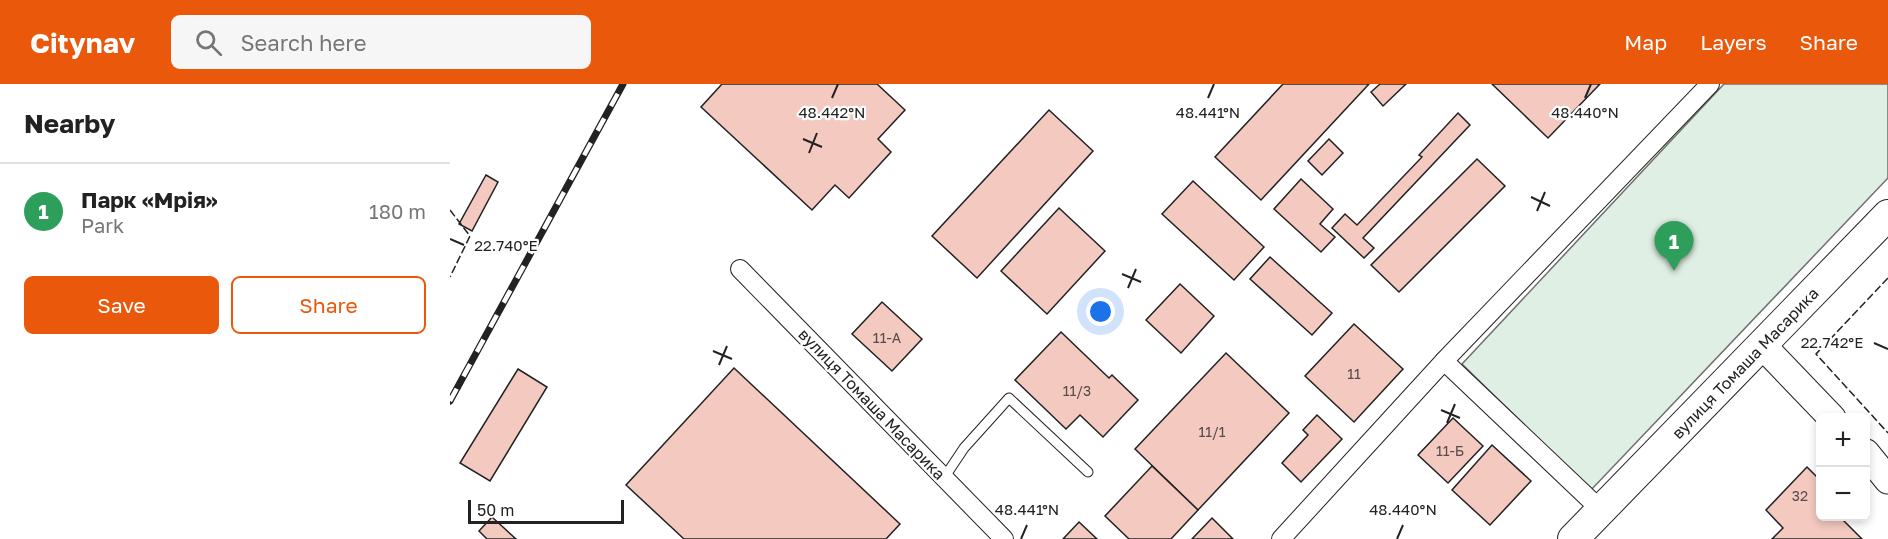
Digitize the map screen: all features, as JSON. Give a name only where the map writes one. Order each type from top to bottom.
[{"type":"main road","name":"вулиця Томаша Масарика","points":[[1573,539],[1888,215]]},
{"type":"street","points":[[1281,539],[1444,361],[1710,84]]},
{"type":"street","name":"вулиця Томаша Масарика","points":[[741,269],[1004,539]]},
{"type":"street","points":[[1762,345],[1828,413]]},
{"type":"street","points":[[1444,361],[1602,511]]},
{"type":"street","points":[[1870,458],[1888,480]]},
{"type":"lane","points":[[944,478],[964,448],[1009,398],[1088,472]]},
{"type":"green space","points":[[1724,84],[1888,84],[1888,178],[1591,490],[1462,364]]},
{"type":"building","points":[[722,84],[877,84],[905,110],[878,139],[891,152],[849,198],[835,185],[812,210],[701,107]]},
{"type":"building","points":[[1283,84],[1369,84],[1261,200],[1215,157]]},
{"type":"building","points":[[1380,84],[1406,84],[1383,106],[1371,92]]},
{"type":"building","points":[[1492,84],[1600,84],[1548,138]]},
{"type":"building","points":[[1049,110],[1093,151],[977,278],[932,236]]},
{"type":"building","points":[[1458,113],[1470,125],[1363,238],[1374,248],[1364,258],[1332,228],[1345,214],[1357,225],[1422,157],[1419,155]]},
{"type":"building","points":[[1329,139],[1343,153],[1322,175],[1308,161]]},
{"type":"building","points":[[1477,159],[1505,186],[1399,292],[1371,265]]},
{"type":"building","points":[[486,175],[498,182],[472,231],[459,224]]},
{"type":"building","points":[[1301,179],[1333,209],[1320,224],[1335,237],[1321,252],[1274,209]]},
{"type":"building","points":[[1193,181],[1264,247],[1234,280],[1162,214]]},
{"type":"building","points":[[1059,208],[1105,251],[1047,314],[1001,271]]},
{"type":"building","points":[[1270,257],[1332,313],[1312,335],[1250,279]]},
{"type":"building","points":[[1180,284],[1214,316],[1181,353],[1146,320]]},
{"type":"building","points":[[882,302],[922,339],[892,371],[852,334]]},
{"type":"building","points":[[1354,324],[1403,369],[1354,422],[1305,376]]},
{"type":"building","points":[[1061,332],[1109,378],[1112,375],[1138,400],[1103,437],[1080,415],[1066,429],[1015,380]]},
{"type":"building","points":[[1226,353],[1289,413],[1198,510],[1135,449]]},
{"type":"building","points":[[734,368],[900,524],[886,539],[684,539],[626,485]]},
{"type":"building","points":[[518,369],[547,387],[490,481],[460,463]]},
{"type":"building","points":[[1317,415],[1342,439],[1301,482],[1282,463],[1308,435],[1303,430]]},
{"type":"building","points":[[1453,418],[1483,446],[1448,483],[1418,455]]},
{"type":"building","points":[[1492,445],[1531,481],[1490,525],[1452,490]]},
{"type":"building","points":[[1152,466],[1198,510],[1171,539],[1129,539],[1105,516]]},
{"type":"building","points":[[1807,467],[1816,476],[1816,521],[1844,521],[1862,539],[1772,539],[1783,528],[1766,510]]},
{"type":"building","points":[[492,517],[516,539],[487,539],[479,531]]},
{"type":"building","points":[[1212,518],[1233,539],[1192,539]]},
{"type":"building","points":[[1079,522],[1097,539],[1063,539]]},
{"type":"railway","points":[[450,401],[623,84]]},
{"type":"fence","points":[[450,210],[470,236],[450,277]]},
{"type":"fence","points":[[1888,278],[1816,354],[1888,433]]},
{"type":"place","name":"Парк «Мрія»","points":[[1674,271]]}]
